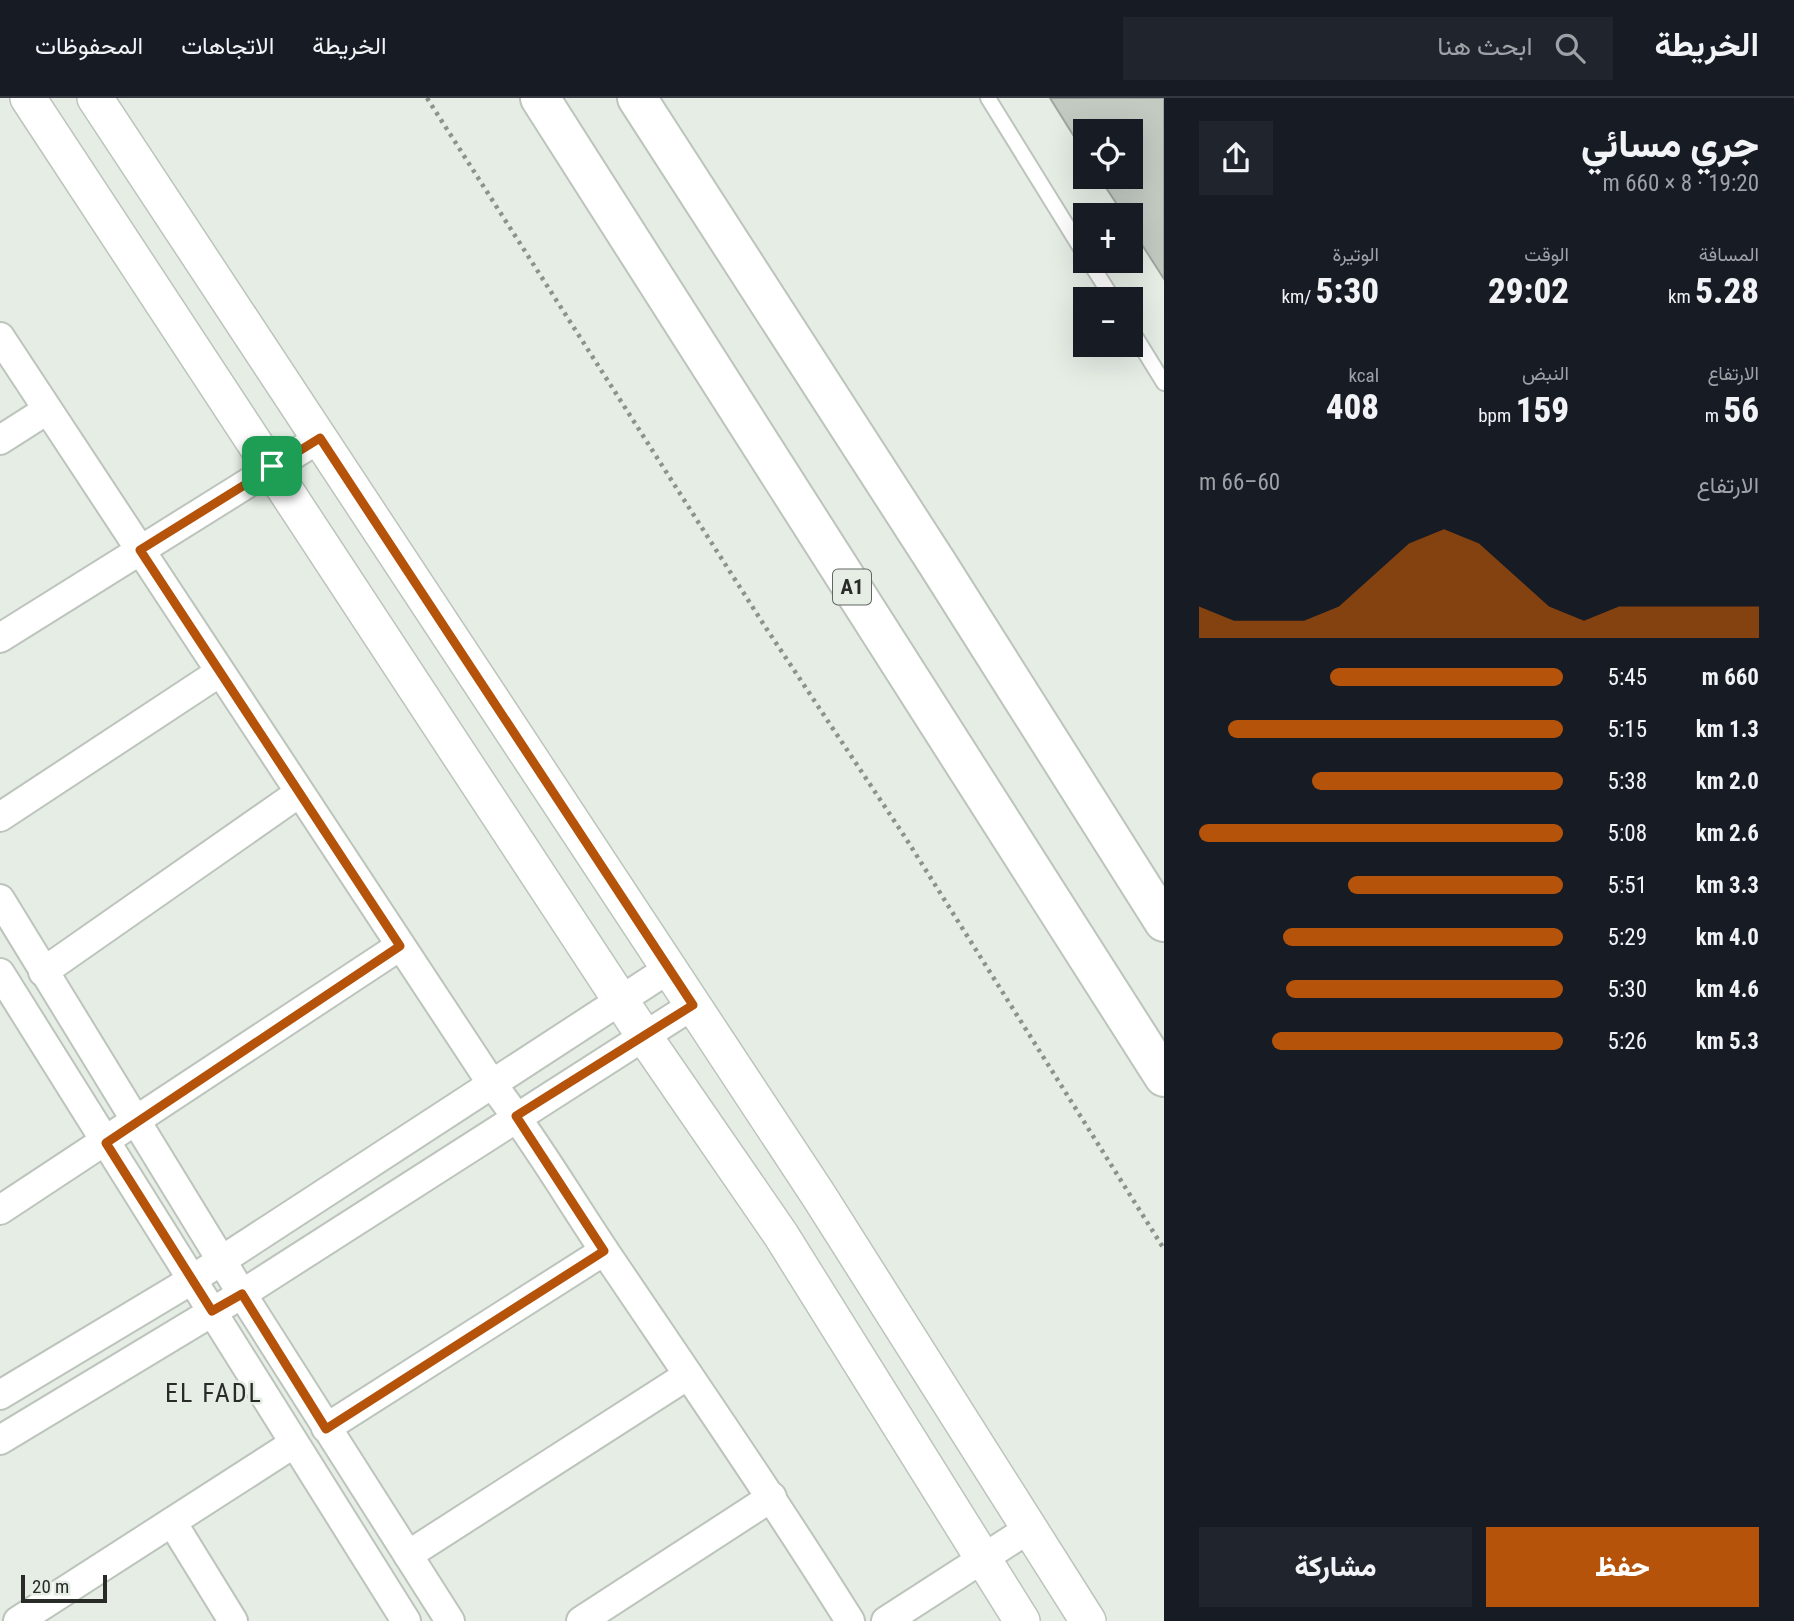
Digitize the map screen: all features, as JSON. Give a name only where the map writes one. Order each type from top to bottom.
[{"type":"highway","name":"A1","points":[[540,98],[1164,1077]]},
{"type":"highway","points":[[637,98],[937,563],[1164,922]]},
{"type":"street","points":[[28,98],[644,1036],[781,1236],[1022,1621]]},
{"type":"street","points":[[95,98],[819,1196],[1027,1530],[1088,1621]]},
{"type":"street","points":[[0,337],[400,946],[772,1497],[850,1621]]},
{"type":"street","points":[[0,440],[47,410]]},
{"type":"street","points":[[0,639],[320,438]]},
{"type":"street","points":[[0,817],[220,672]]},
{"type":"street","points":[[43,972],[299,793]]},
{"type":"street","points":[[0,900],[220,1260],[450,1621]]},
{"type":"street","points":[[0,1210],[106,1143],[400,946]]},
{"type":"street","points":[[0,1395],[190,1281],[670,968]]},
{"type":"street","points":[[4,987],[106,1143],[190,1281],[212,1311],[406,1621]]},
{"type":"street","points":[[0,1440],[242,1294],[693,1005]]},
{"type":"street","points":[[326,1429],[604,1251]]},
{"type":"street","points":[[408,1555],[688,1375]]},
{"type":"street","points":[[18,1621],[293,1444]]},
{"type":"street","points":[[581,1621],[772,1497]]},
{"type":"street","points":[[172,1522],[233,1621]]},
{"type":"street","points":[[886,1621],[983,1561],[1027,1530]]},
{"type":"lane","points":[[988,98],[1073,236]]},
{"type":"lane","points":[[1143,349],[1164,383]]},
{"type":"path","points":[[427,98],[765,628],[905,836],[1164,1249]]},
{"type":"building","points":[[1050,98],[1164,98],[1164,279],[1143,246],[1143,203],[1116,203],[1107,189],[1143,189],[1143,119],[1073,119],[1073,135]]},
{"type":"district","name":"EL FADL","points":[[214,1393]]},
{"type":"route","points":[[320,438],[693,1005],[516,1116],[604,1251],[326,1429],[242,1294],[212,1311],[190,1281],[106,1143],[400,946],[140,550],[272,466],[320,438]]}]
